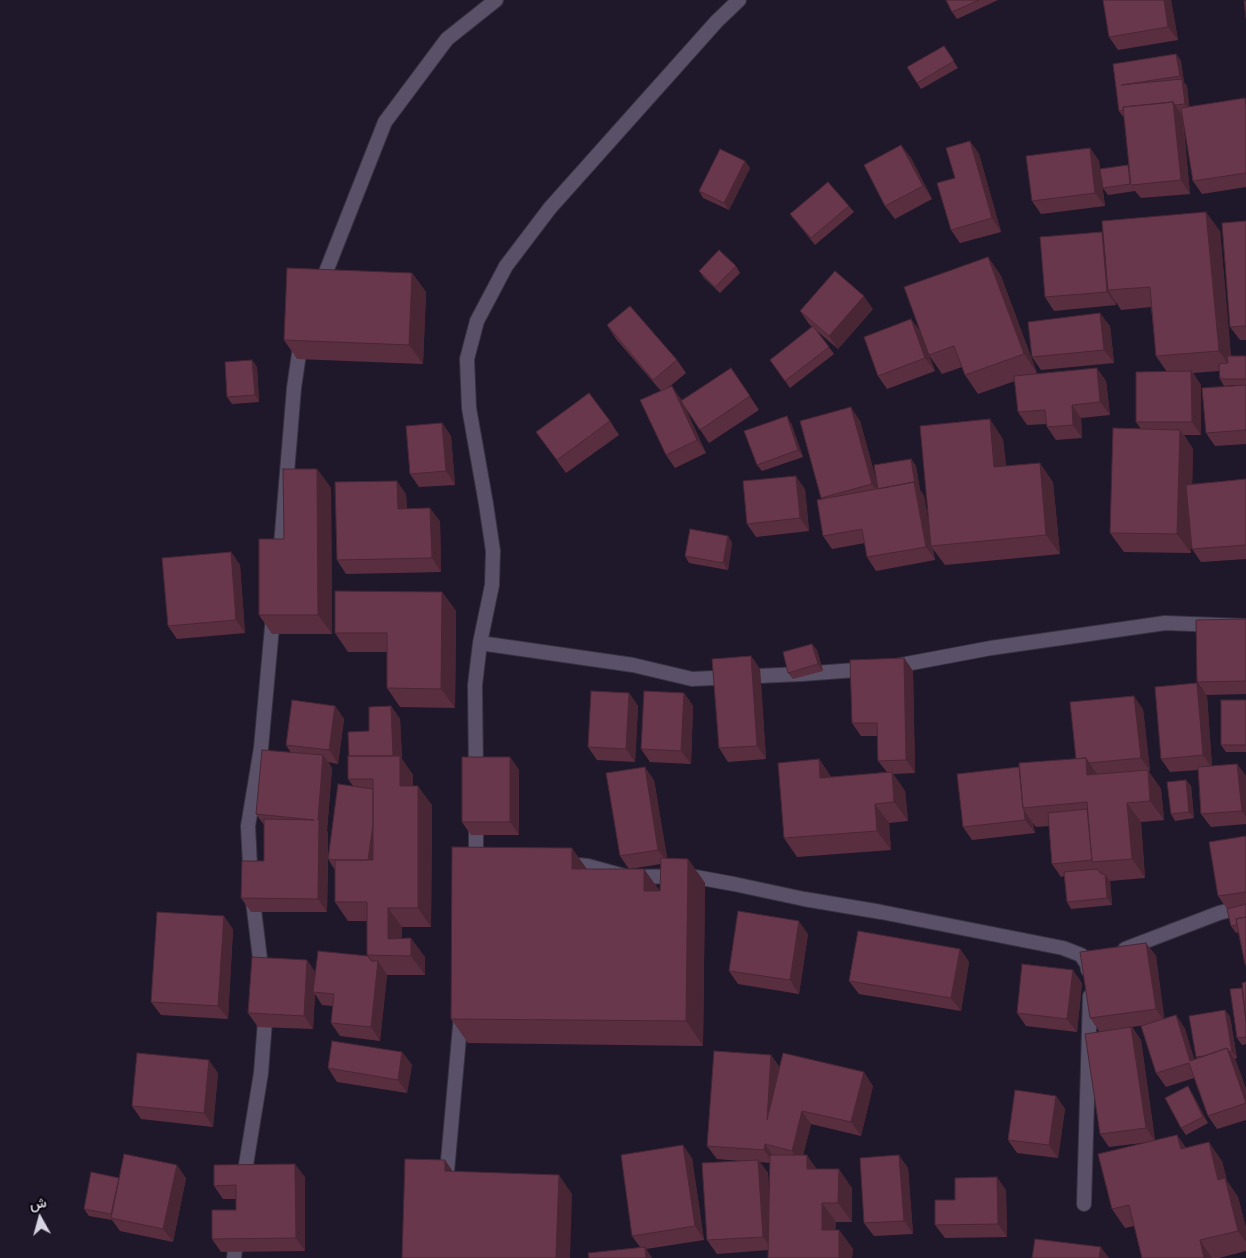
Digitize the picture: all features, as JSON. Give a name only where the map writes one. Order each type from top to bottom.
[{"type":"street","points":[[317,295],[385,122],[447,39],[496,0]]},
{"type":"street","points":[[476,789],[475,685],[480,643],[492,586],[493,551],[468,408],[468,359],[476,321],[506,266],[550,208],[717,21],[739,0]]},
{"type":"street","points":[[278,572],[294,388],[303,331]]},
{"type":"street","points":[[241,1199],[261,1073],[266,1006],[251,885],[248,826],[261,748],[275,600]]},
{"type":"street","points":[[480,643],[633,665],[692,679],[887,668],[990,648],[1165,623],[1246,626]]},
{"type":"street","points":[[476,808],[481,856],[476,873]]},
{"type":"street","points":[[551,863],[588,866],[628,878],[690,876],[804,899],[901,915],[1063,948],[1082,955],[1091,962],[1084,1204]]},
{"type":"street","points":[[1114,953],[1220,913],[1246,906]]},
{"type":"street","points":[[443,1197],[447,1181],[463,999]]},
{"type":"street","points":[[234,1258],[239,1219]]},
{"type":"building","points":[[946,0],[979,0],[952,12]]},
{"type":"building","points":[[1103,0],[1164,0],[1168,27],[1109,37]]},
{"type":"building","points":[[1244,1],[1246,1],[1246,18]]},
{"type":"building","points":[[944,46],[954,61],[917,83],[907,67]]},
{"type":"building","points":[[1176,54],[1180,76],[1121,85],[1182,79],[1185,104],[1175,105],[1173,102],[1123,107],[1124,110],[1119,111],[1113,64]]},
{"type":"building","points":[[1245,98],[1246,173],[1193,181],[1181,108]]},
{"type":"building","points":[[1173,102],[1181,180],[1131,185],[1123,107]]},
{"type":"building","points":[[970,141],[992,218],[951,230],[937,183],[955,178],[946,148]]},
{"type":"building","points":[[901,145],[923,186],[885,206],[864,165]]},
{"type":"building","points":[[1090,148],[1095,193],[1032,201],[1026,156]]},
{"type":"building","points":[[720,149],[745,161],[724,203],[699,191]]},
{"type":"building","points":[[1128,165],[1130,184],[1103,188],[1100,169]]},
{"type":"building","points":[[828,182],[849,206],[811,238],[790,214]]},
{"type":"building","points":[[1206,212],[1219,351],[1156,356],[1150,287],[1108,290],[1102,221]]},
{"type":"building","points":[[1246,221],[1246,326],[1230,327],[1222,223]]},
{"type":"building","points":[[1102,232],[1107,292],[1045,297],[1040,237]]},
{"type":"building","points":[[719,250],[736,266],[715,287],[699,271]]},
{"type":"building","points":[[988,257],[1024,354],[965,375],[954,346],[929,355],[904,287]]},
{"type":"building","points":[[287,268],[412,273],[409,345],[284,340]]},
{"type":"building","points":[[835,271],[864,296],[829,336],[800,311]]},
{"type":"building","points":[[630,306],[677,360],[653,380],[607,325]]},
{"type":"building","points":[[1100,313],[1104,350],[1032,357],[1028,322]]},
{"type":"building","points":[[911,319],[925,358],[878,376],[864,337]]},
{"type":"building","points":[[813,326],[829,347],[785,381],[770,360]]},
{"type":"building","points":[[1227,356],[1246,356],[1246,379],[1220,379],[1219,364],[1228,363]]},
{"type":"building","points":[[252,360],[255,395],[227,397],[225,362]]},
{"type":"building","points":[[731,368],[750,396],[700,430],[681,401]]},
{"type":"building","points":[[1097,368],[1100,402],[1072,405],[1073,425],[1047,427],[1045,410],[1018,412],[1014,376]]},
{"type":"building","points":[[1191,371],[1192,422],[1136,422],[1136,372]]},
{"type":"building","points":[[1246,385],[1246,430],[1206,433],[1202,388]]},
{"type":"building","points":[[672,386],[697,440],[666,455],[640,400]]},
{"type":"building","points":[[589,393],[610,421],[557,460],[536,432]]},
{"type":"building","points":[[851,407],[872,484],[821,498],[800,421]]},
{"type":"building","points":[[787,416],[798,450],[757,465],[744,431]]},
{"type":"building","points":[[990,419],[994,467],[1040,463],[1046,535],[931,546],[920,426]]},
{"type":"building","points":[[442,423],[446,471],[410,474],[406,426]]},
{"type":"building","points":[[1113,428],[1180,430],[1177,534],[1110,533]]},
{"type":"building","points":[[911,459],[915,484],[914,482],[878,489],[874,465]]},
{"type":"building","points":[[283,469],[317,469],[318,615],[259,615],[259,539],[284,539]]},
{"type":"building","points":[[796,476],[800,518],[747,524],[743,481]]},
{"type":"building","points":[[1246,479],[1246,545],[1192,549],[1186,485]]},
{"type":"building","points":[[397,481],[398,509],[430,508],[432,558],[337,560],[335,482]]},
{"type":"building","points":[[914,482],[926,547],[867,557],[862,529],[823,536],[817,500]]},
{"type":"building","points":[[690,529],[728,536],[723,563],[685,556]]},
{"type":"building","points":[[231,552],[236,620],[168,626],[162,558]]},
{"type":"building","points":[[335,591],[442,592],[441,689],[387,688],[387,633],[335,633]]},
{"type":"building","points":[[1246,619],[1246,681],[1197,682],[1196,620]]},
{"type":"building","points":[[812,644],[818,664],[788,673],[783,652]]},
{"type":"building","points":[[751,656],[757,746],[719,748],[712,659]]},
{"type":"building","points":[[904,658],[906,760],[878,761],[877,723],[852,723],[850,660]]},
{"type":"building","points":[[1197,683],[1203,755],[1161,759],[1155,687]]},
{"type":"building","points":[[591,691],[629,693],[626,749],[588,747]]},
{"type":"building","points":[[644,691],[684,693],[681,751],[641,749]]},
{"type":"building","points":[[1134,696],[1141,758],[1089,763],[1086,758],[1076,759],[1070,702]]},
{"type":"building","points":[[292,700],[335,706],[329,750],[286,745]]},
{"type":"building","points":[[1221,700],[1246,700],[1246,745],[1221,745]]},
{"type":"building","points":[[391,706],[393,756],[349,756],[348,732],[369,731],[369,707]]},
{"type":"building","points":[[262,750],[323,755],[318,820],[318,899],[241,898],[242,861],[264,861],[264,819],[314,820],[256,814]]},
{"type":"building","points":[[348,756],[400,756],[400,786],[418,786],[418,908],[388,908],[388,939],[411,938],[411,956],[367,955],[367,902],[335,902],[335,860],[373,860],[373,779],[348,779]]},
{"type":"building","points":[[462,757],[510,757],[510,822],[462,822]]},
{"type":"building","points":[[1086,758],[1087,775],[1148,770],[1150,801],[1127,803],[1132,859],[1092,862],[1087,802],[1023,808],[1019,763]]},
{"type":"building","points":[[819,759],[820,778],[892,772],[894,802],[875,804],[877,831],[784,838],[778,763]]},
{"type":"building","points":[[1237,764],[1242,811],[1201,814],[1198,767]]},
{"type":"building","points":[[645,767],[658,850],[620,856],[606,773]]},
{"type":"building","points":[[1019,767],[1025,820],[963,827],[957,774]]},
{"type":"building","points":[[1186,780],[1189,812],[1171,814],[1167,782]]},
{"type":"building","points":[[338,784],[373,789],[373,824],[368,860],[328,859]]},
{"type":"building","points":[[1087,809],[1092,860],[1052,864],[1048,813]]},
{"type":"building","points":[[1246,836],[1246,892],[1218,896],[1209,842]]},
{"type":"building","points":[[452,847],[572,848],[572,869],[644,869],[644,891],[660,891],[661,858],[688,859],[686,1021],[451,1019]]},
{"type":"building","points":[[1097,869],[1101,874],[1105,874],[1107,898],[1067,902],[1064,872]]},
{"type":"building","points":[[1246,904],[1246,917],[1236,919],[1237,925],[1231,926],[1227,909]]},
{"type":"building","points":[[738,911],[799,921],[790,980],[729,971]]},
{"type":"building","points":[[157,912],[224,916],[218,1006],[151,1002]]},
{"type":"building","points":[[1246,917],[1246,964],[1245,964],[1236,919]]},
{"type":"building","points":[[858,931],[960,949],[951,998],[849,981]]},
{"type":"building","points":[[1146,943],[1156,1009],[1090,1018],[1080,952]]},
{"type":"building","points":[[318,951],[368,956],[371,961],[378,961],[371,1027],[331,1023],[334,994],[313,992]]},
{"type":"building","points":[[252,957],[307,960],[304,1016],[248,1013]]},
{"type":"building","points":[[1022,964],[1073,970],[1067,1019],[1017,1013]]},
{"type":"building","points":[[1246,982],[1246,1021],[1242,983]]},
{"type":"building","points":[[1242,988],[1246,1037],[1237,1038],[1230,989]]},
{"type":"building","points":[[1225,1010],[1232,1052],[1227,1048],[1196,1057],[1189,1016]]},
{"type":"building","points":[[1176,1015],[1190,1061],[1227,1048],[1246,1103],[1208,1116],[1189,1063],[1156,1073],[1141,1026]]},
{"type":"building","points":[[1131,1027],[1146,1128],[1100,1134],[1085,1034]]},
{"type":"building","points":[[332,1041],[402,1052],[398,1080],[328,1068]]},
{"type":"building","points":[[714,1051],[771,1055],[767,1120],[783,1053],[864,1072],[851,1122],[802,1111],[792,1151],[765,1144],[764,1150],[707,1146]]},
{"type":"building","points":[[137,1053],[209,1060],[204,1113],[132,1106]]},
{"type":"building","points":[[1188,1086],[1203,1117],[1181,1128],[1165,1098]]},
{"type":"building","points":[[1015,1090],[1056,1096],[1049,1145],[1008,1140]]},
{"type":"building","points":[[1177,1135],[1181,1149],[1209,1142],[1218,1180],[1225,1178],[1238,1231],[1200,1240],[1204,1258],[1142,1258],[1129,1205],[1112,1209],[1098,1154]]},
{"type":"building","points":[[683,1145],[695,1226],[632,1236],[621,1155]]},
{"type":"building","points":[[124,1154],[177,1165],[163,1229],[111,1218]]},
{"type":"building","points":[[770,1155],[807,1155],[807,1169],[839,1169],[838,1203],[822,1203],[822,1230],[839,1230],[839,1258],[768,1258]]},
{"type":"building","points":[[899,1155],[904,1221],[864,1223],[860,1158]]},
{"type":"building","points":[[405,1159],[445,1160],[445,1171],[559,1175],[556,1258],[402,1258]]},
{"type":"building","points":[[758,1160],[763,1237],[707,1240],[702,1163]]},
{"type":"building","points":[[295,1164],[296,1238],[212,1239],[212,1210],[236,1210],[236,1185],[214,1186],[214,1165]]},
{"type":"building","points":[[91,1172],[119,1178],[111,1214],[84,1209]]},
{"type":"building","points":[[997,1177],[998,1224],[935,1225],[935,1200],[955,1200],[955,1178]]},
{"type":"building","points":[[1035,1239],[1101,1247],[1099,1258],[1032,1258]]},
{"type":"building","points":[[645,1247],[646,1258],[589,1258],[588,1253]]}]
